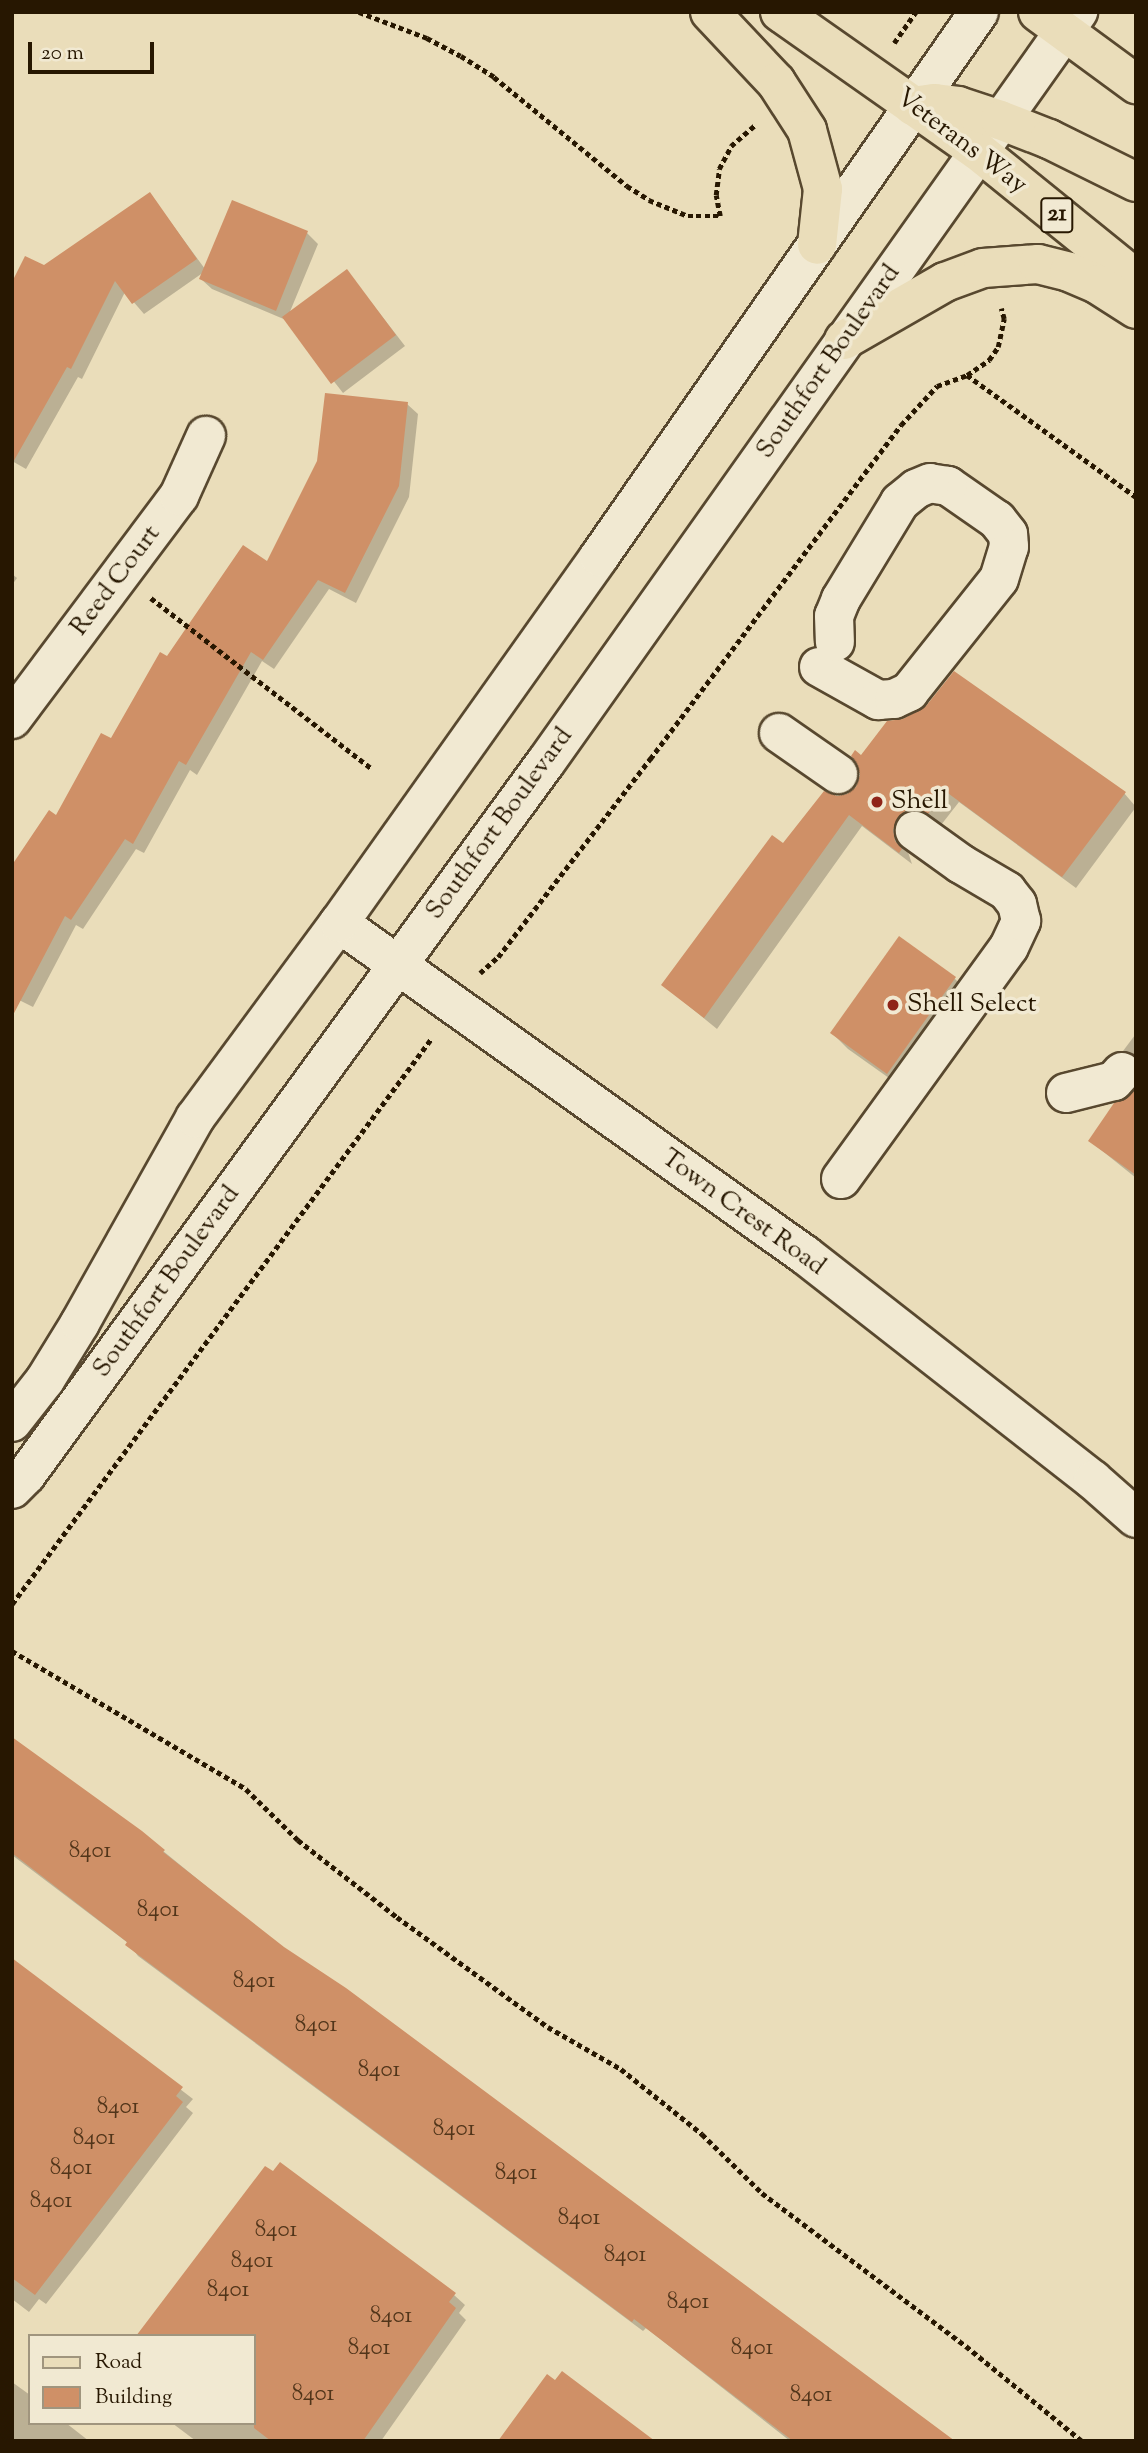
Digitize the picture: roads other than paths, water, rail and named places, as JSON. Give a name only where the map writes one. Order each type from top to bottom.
[{"type":"main road","points":[[710,12],[776,82],[807,130],[823,190],[817,245]]},
{"type":"main road","name":"Veterans Way","points":[[780,12],[978,151],[1136,279]]},
{"type":"main road","points":[[1060,19],[1136,84]]},
{"type":"main road","points":[[913,106],[935,103],[1000,120],[1049,139],[1136,182]]},
{"type":"main road","points":[[845,340],[945,282],[983,268],[1038,264],[1069,272],[1097,284],[1136,309]]},
{"type":"street","name":"Southfort Boulevard","points":[[12,1422],[45,1380],[80,1323],[195,1118],[339,923],[979,12]]},
{"type":"street","name":"Southfort Boulevard","points":[[12,1489],[34,1464],[622,656],[1000,120],[1060,19]]},
{"type":"street","name":"Reed Court","points":[[12,719],[179,496],[206,436]]},
{"type":"street","points":[[930,483],[948,486],[997,520],[1008,534],[1009,547],[999,579],[909,692],[894,699],[878,700],[827,654],[834,616],[841,600],[900,502],[916,489],[930,483]]},
{"type":"street","points":[[779,733],[838,774]]},
{"type":"street","points":[[841,1179],[1009,947],[1021,921],[1017,904],[1007,891],[961,864],[915,831]]},
{"type":"street","name":"Town Crest Road","points":[[339,923],[805,1255],[1093,1480],[1136,1518]]},
{"type":"street","points":[[1066,1093],[1114,1080],[1122,1072]]},
{"type":"place","name":"Shell","points":[[877,802]]},
{"type":"place","name":"Shell Select","points":[[893,1005]]}]
